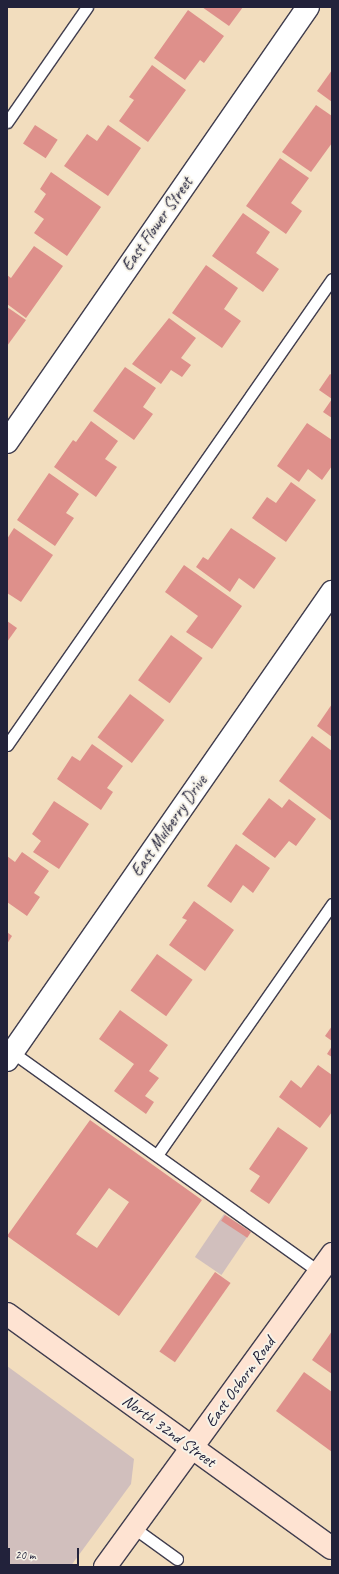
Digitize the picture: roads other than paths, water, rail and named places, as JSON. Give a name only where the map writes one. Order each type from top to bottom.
[{"type":"main road","name":"East Osborn Road","points":[[105,1567],[193,1448],[332,1254]]},
{"type":"main road","name":"North 32nd Street","points":[[7,1314],[332,1548]]},
{"type":"street","name":"East Flower Street","points":[[7,442],[308,7]]},
{"type":"street","name":"East Mulberry Drive","points":[[10,1056],[332,592]]},
{"type":"lane","points":[[7,122],[87,7]]},
{"type":"lane","points":[[7,745],[332,279]]},
{"type":"lane","points":[[157,1155],[332,904]]},
{"type":"lane","points":[[10,1056],[157,1155],[319,1272]]},
{"type":"lane","points":[[134,1528],[177,1559]]}]
